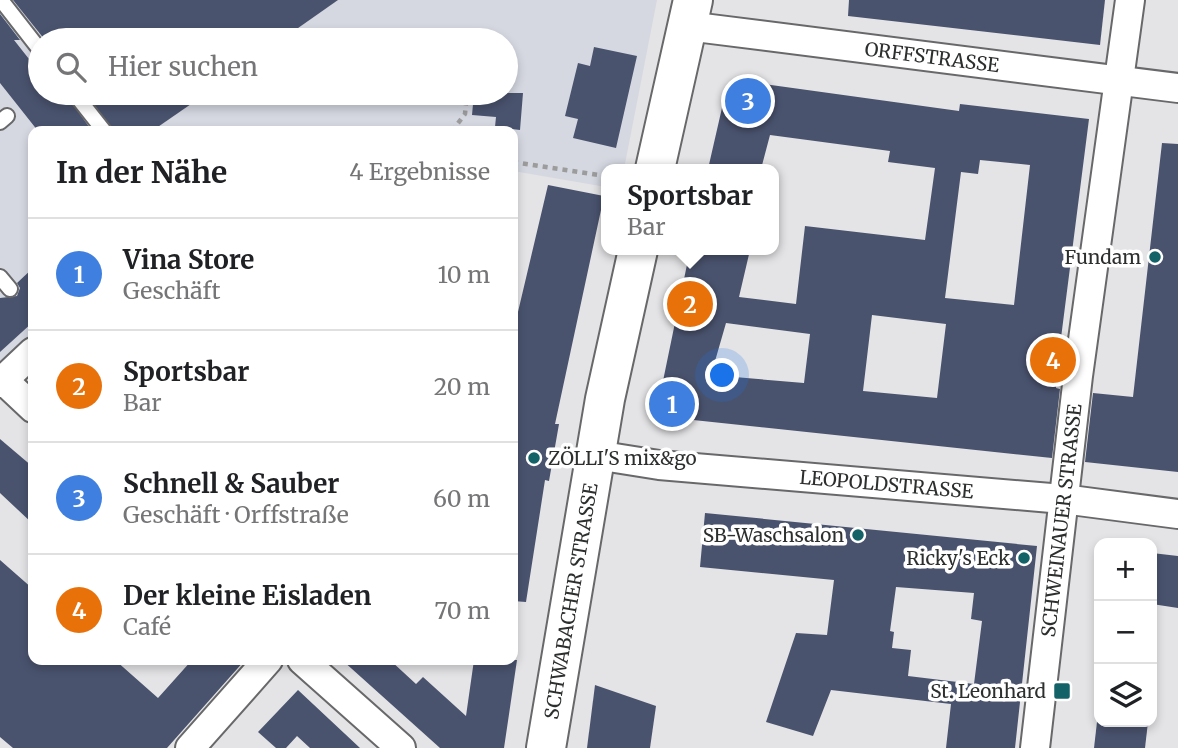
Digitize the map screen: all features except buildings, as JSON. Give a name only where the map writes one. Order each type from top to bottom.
[{"type":"main road","points":[[656,164],[690,13]]},
{"type":"main road","name":"SCHWABACHER STRASSE","points":[[546,748],[596,455],[637,255]]},
{"type":"street","name":"SCHWEINAUER STRASSE","points":[[1035,748],[1063,499],[1130,0]]},
{"type":"street","name":"ORFFSTRASSE","points":[[690,13],[1120,82],[1178,88]]},
{"type":"street","points":[[28,357],[2,382],[28,404]]},
{"type":"street","name":"LEOPOLDSTRASSE","points":[[596,455],[659,465],[1063,499],[1178,514]]},
{"type":"street","points":[[190,748],[264,665]]},
{"type":"street","points":[[308,665],[401,748]]},
{"type":"lane","points":[[1,0],[28,35]]},
{"type":"lane","points":[[83,105],[100,126]]},
{"type":"lane","points":[[0,277],[10,289]]},
{"type":"path","points":[[456,126],[465,114],[466,105]]},
{"type":"path","points":[[518,163],[601,175]]},
{"type":"shaded area","points":[[0,0],[657,0],[625,164],[601,164],[601,186],[518,172],[518,126],[28,126],[28,344],[0,369]]},
{"type":"place","name":"Schnell & Sauber","points":[[748,101]]},
{"type":"place","name":"Fundam","points":[[1155,257]]},
{"type":"place","name":"Sportsbar","points":[[690,304]]},
{"type":"place","name":"Der kleine Eisladen","points":[[1053,360]]},
{"type":"place","name":"Vina Store","points":[[672,404]]},
{"type":"place","name":"ZÖLLI'S mix&go","points":[[534,458]]},
{"type":"place","name":"SB-Waschsalon","points":[[858,535]]},
{"type":"place","name":"Ricky's Eck","points":[[1024,558]]},
{"type":"place","name":"St. Leonhard","points":[[1062,691]]}]
